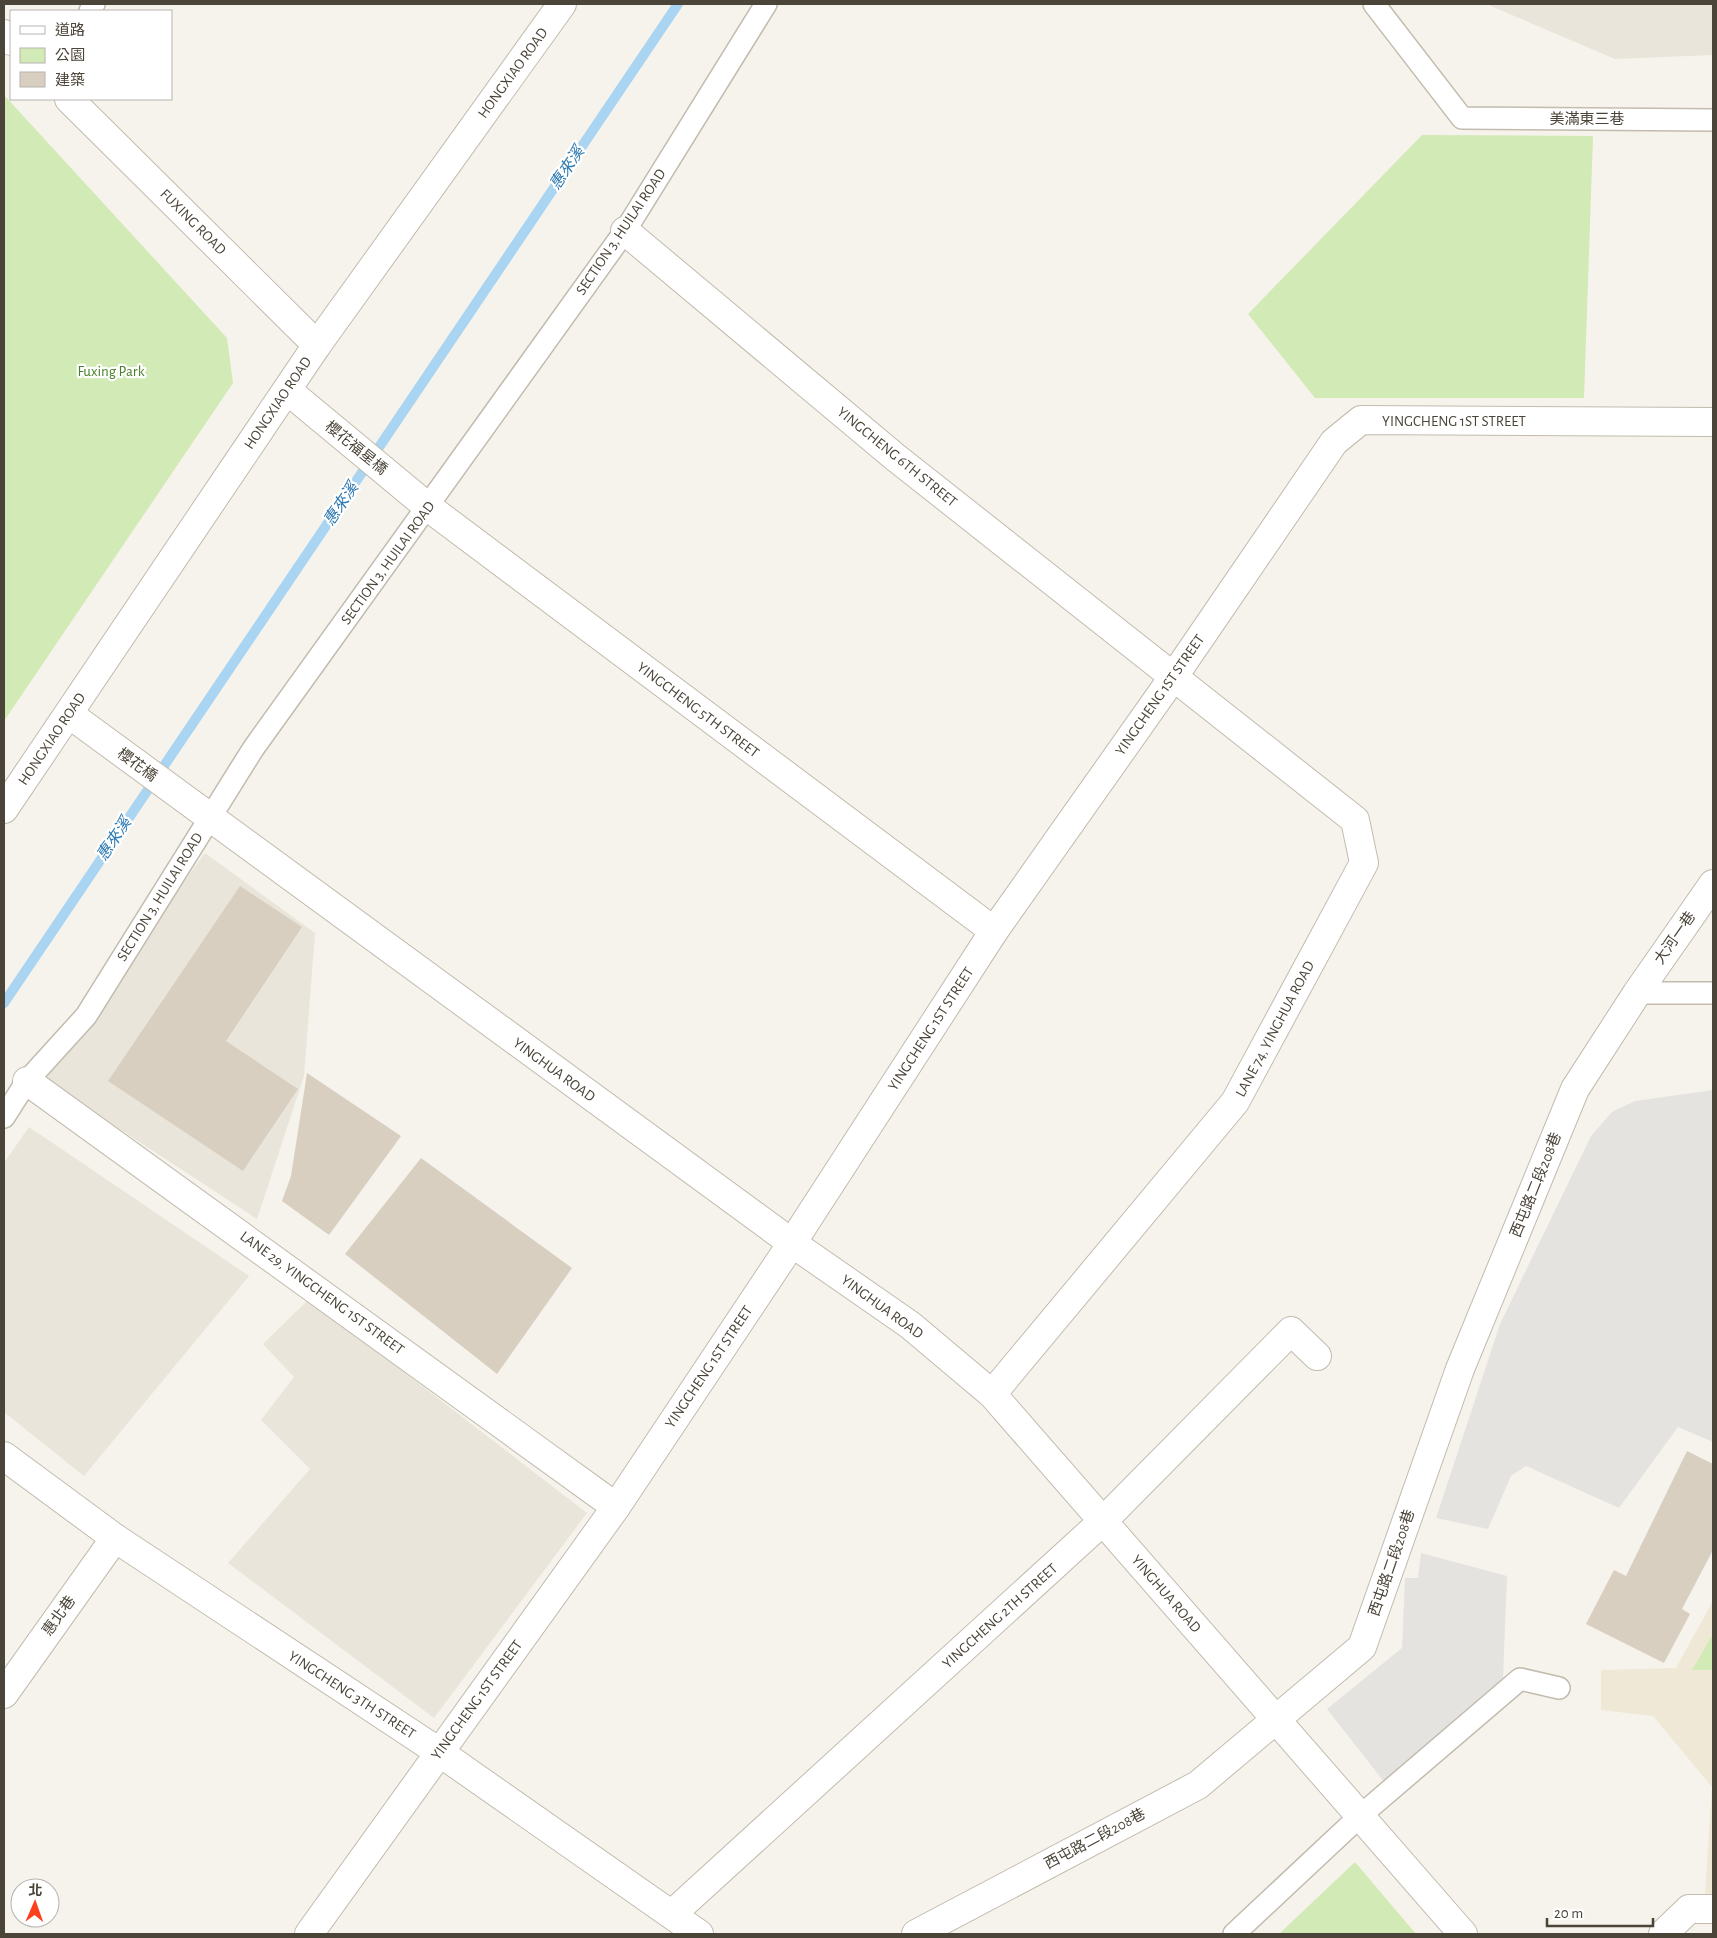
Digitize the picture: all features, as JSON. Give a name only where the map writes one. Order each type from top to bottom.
[{"type":"street","name":"HONGXIAO ROAD","points":[[4,809],[77,721],[287,390],[562,4]]},
{"type":"street","name":"FUXING ROAD","points":[[70,100],[318,345]]},
{"type":"street","name":"YINGCHENG 6TH STREET","points":[[625,231],[895,457],[1174,676]]},
{"type":"street","name":"櫻花福星橋","points":[[287,390],[404,486]]},
{"type":"street","name":"YINGCHENG 1ST STREET","points":[[309,1934],[616,1507],[792,1243],[994,931],[1174,676],[1334,442],[1361,420],[1713,422]]},
{"type":"street","name":"YINGCHENG 5TH STREET","points":[[404,486],[428,507],[994,931]]},
{"type":"street","name":"LANE 74, YINGHUA ROAD","points":[[992,1394],[1235,1102],[1364,864],[1355,820],[1174,676]]},
{"type":"street","name":"櫻花橋","points":[[77,721],[200,810]]},
{"type":"street","name":"YINGHUA ROAD","points":[[200,810],[792,1243],[910,1325],[992,1394],[1463,1934]]},
{"type":"street","name":"大河一巷","points":[[1637,992],[1713,884]]},
{"type":"street","name":"西屯路二段208巷","points":[[916,1934],[1198,1785],[1277,1721],[1362,1647],[1460,1369],[1576,1090],[1637,992]]},
{"type":"street","name":"LANE 29, YINGCHENG 1ST STREET","points":[[27,1081],[616,1507]]},
{"type":"street","name":"YINGCHENG 2TH STREET","points":[[672,1914],[1103,1521],[1291,1331],[1317,1356]]},
{"type":"street","name":"YINGCHENG 3TH STREET","points":[[4,1456],[115,1538],[439,1752],[700,1934]]},
{"type":"street","name":"惠北巷","points":[[4,1694],[115,1538]]},
{"type":"street","points":[[1663,1934],[1689,1909],[1713,1910]]},
{"type":"lane","name":"SECTION 3, HUILAI ROAD","points":[[4,1116],[27,1081],[86,1016],[200,810],[253,749],[625,231],[766,4]]},
{"type":"lane","name":"美滿東三巷","points":[[1374,4],[1462,118],[1713,120]]},
{"type":"lane","points":[[1637,992],[1713,993]]},
{"type":"lane","points":[[1234,1934],[1360,1816],[1520,1680],[1559,1688]]},
{"type":"shaded area","points":[[1486,4],[1713,4],[1713,55],[1615,59]]},
{"type":"shaded area","points":[[205,853],[315,933],[304,1076],[257,1219],[40,1077]]},
{"type":"shaded area","points":[[1713,1090],[1713,1442],[1678,1427],[1619,1508],[1526,1466],[1511,1476],[1488,1529],[1436,1518],[1500,1324],[1591,1136],[1612,1112],[1635,1101]]},
{"type":"shaded area","points":[[29,1127],[249,1276],[84,1476],[4,1412],[4,1163]]},
{"type":"shaded area","points":[[309,1299],[587,1513],[434,1718],[228,1563],[310,1469],[261,1420],[294,1377],[263,1344]]},
{"type":"shaded area","points":[[1421,1553],[1507,1576],[1503,1678],[1385,1783],[1327,1709],[1402,1648],[1405,1578],[1418,1578]]},
{"type":"shaded area","points":[[1713,1601],[1713,1894],[1705,1894],[1712,1787],[1653,1716],[1601,1710],[1601,1670],[1676,1668]]},
{"type":"green space","name":"Fuxing Park","points":[[4,95],[227,338],[233,383],[4,721]]},
{"type":"green space","points":[[1422,135],[1593,136],[1584,398],[1315,398],[1248,314]]},
{"type":"green space","points":[[1713,1634],[1713,1670],[1692,1670]]},
{"type":"green space","points":[[1355,1862],[1416,1934],[1279,1934]]},
{"type":"building","points":[[240,886],[302,927],[226,1041],[298,1089],[243,1171],[108,1081]]},
{"type":"building","points":[[307,1073],[401,1136],[329,1235],[282,1201],[291,1176]]},
{"type":"building","points":[[421,1158],[572,1268],[497,1374],[345,1254]]},
{"type":"building","points":[[1687,1451],[1713,1464],[1713,1550],[1682,1609],[1690,1614],[1664,1663],[1586,1624],[1614,1570],[1626,1576]]},
{"type":"waterway","name":"惠來溪","points":[[4,1003],[678,4]]}]
